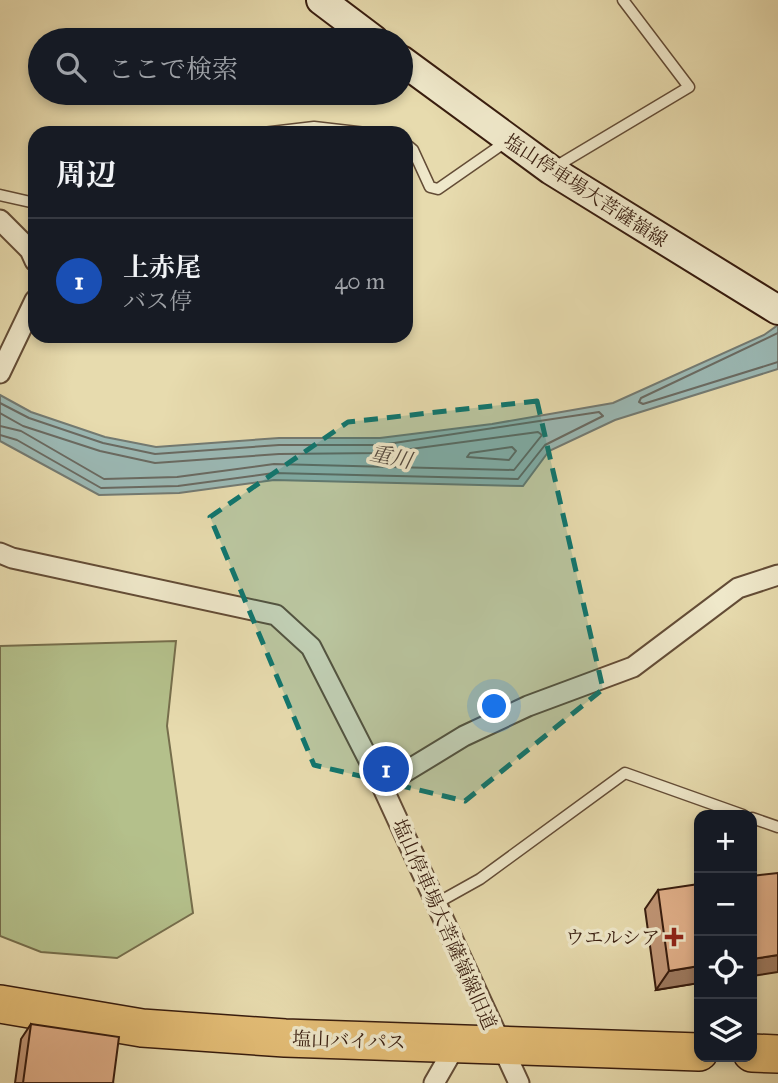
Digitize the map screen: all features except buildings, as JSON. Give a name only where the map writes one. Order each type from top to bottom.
[{"type":"highway","name":"塩山バイパス","points":[[0,1004],[142,1028],[285,1038],[694,1052]]},
{"type":"highway","points":[[757,1053],[778,1054]]},
{"type":"main road","points":[[321,0],[358,28]]},
{"type":"main road","name":"塩山停車場大菩薩嶺線","points":[[413,69],[551,170],[778,310]]},
{"type":"street","points":[[0,220],[28,248]]},
{"type":"street","points":[[0,373],[28,315]]},
{"type":"street","name":"塩山停車場大菩薩嶺線旧道","points":[[0,553],[12,558],[276,615],[311,647],[382,786],[519,1083]]},
{"type":"street","points":[[382,786],[464,736],[528,705],[634,667],[738,588],[778,575]]},
{"type":"street","points":[[434,1083],[457,1043]]},
{"type":"lane","points":[[551,170],[689,87],[623,0]]},
{"type":"lane","points":[[413,150],[430,187],[438,189],[508,140]]},
{"type":"lane","points":[[0,195],[28,201]]},
{"type":"lane","points":[[437,903],[480,879],[625,773],[729,810]]},
{"type":"lane","points":[[757,820],[778,827]]},
{"type":"highlighted area","points":[[537,401],[603,689],[465,801],[314,765],[210,517],[348,422]]},
{"type":"green space","points":[[176,641],[167,726],[193,913],[117,958],[41,952],[0,936],[0,646]]},
{"type":"water","name":"重川","points":[[778,325],[778,369],[615,420],[549,451],[523,486],[274,480],[179,493],[99,495],[0,441],[0,395],[31,412],[105,437],[156,447],[279,438],[380,438],[492,424],[613,403],[764,335]]},
{"type":"place","name":"上赤尾","points":[[386,769]]},
{"type":"place","name":"ウエルシア","points":[[674,937]]}]
